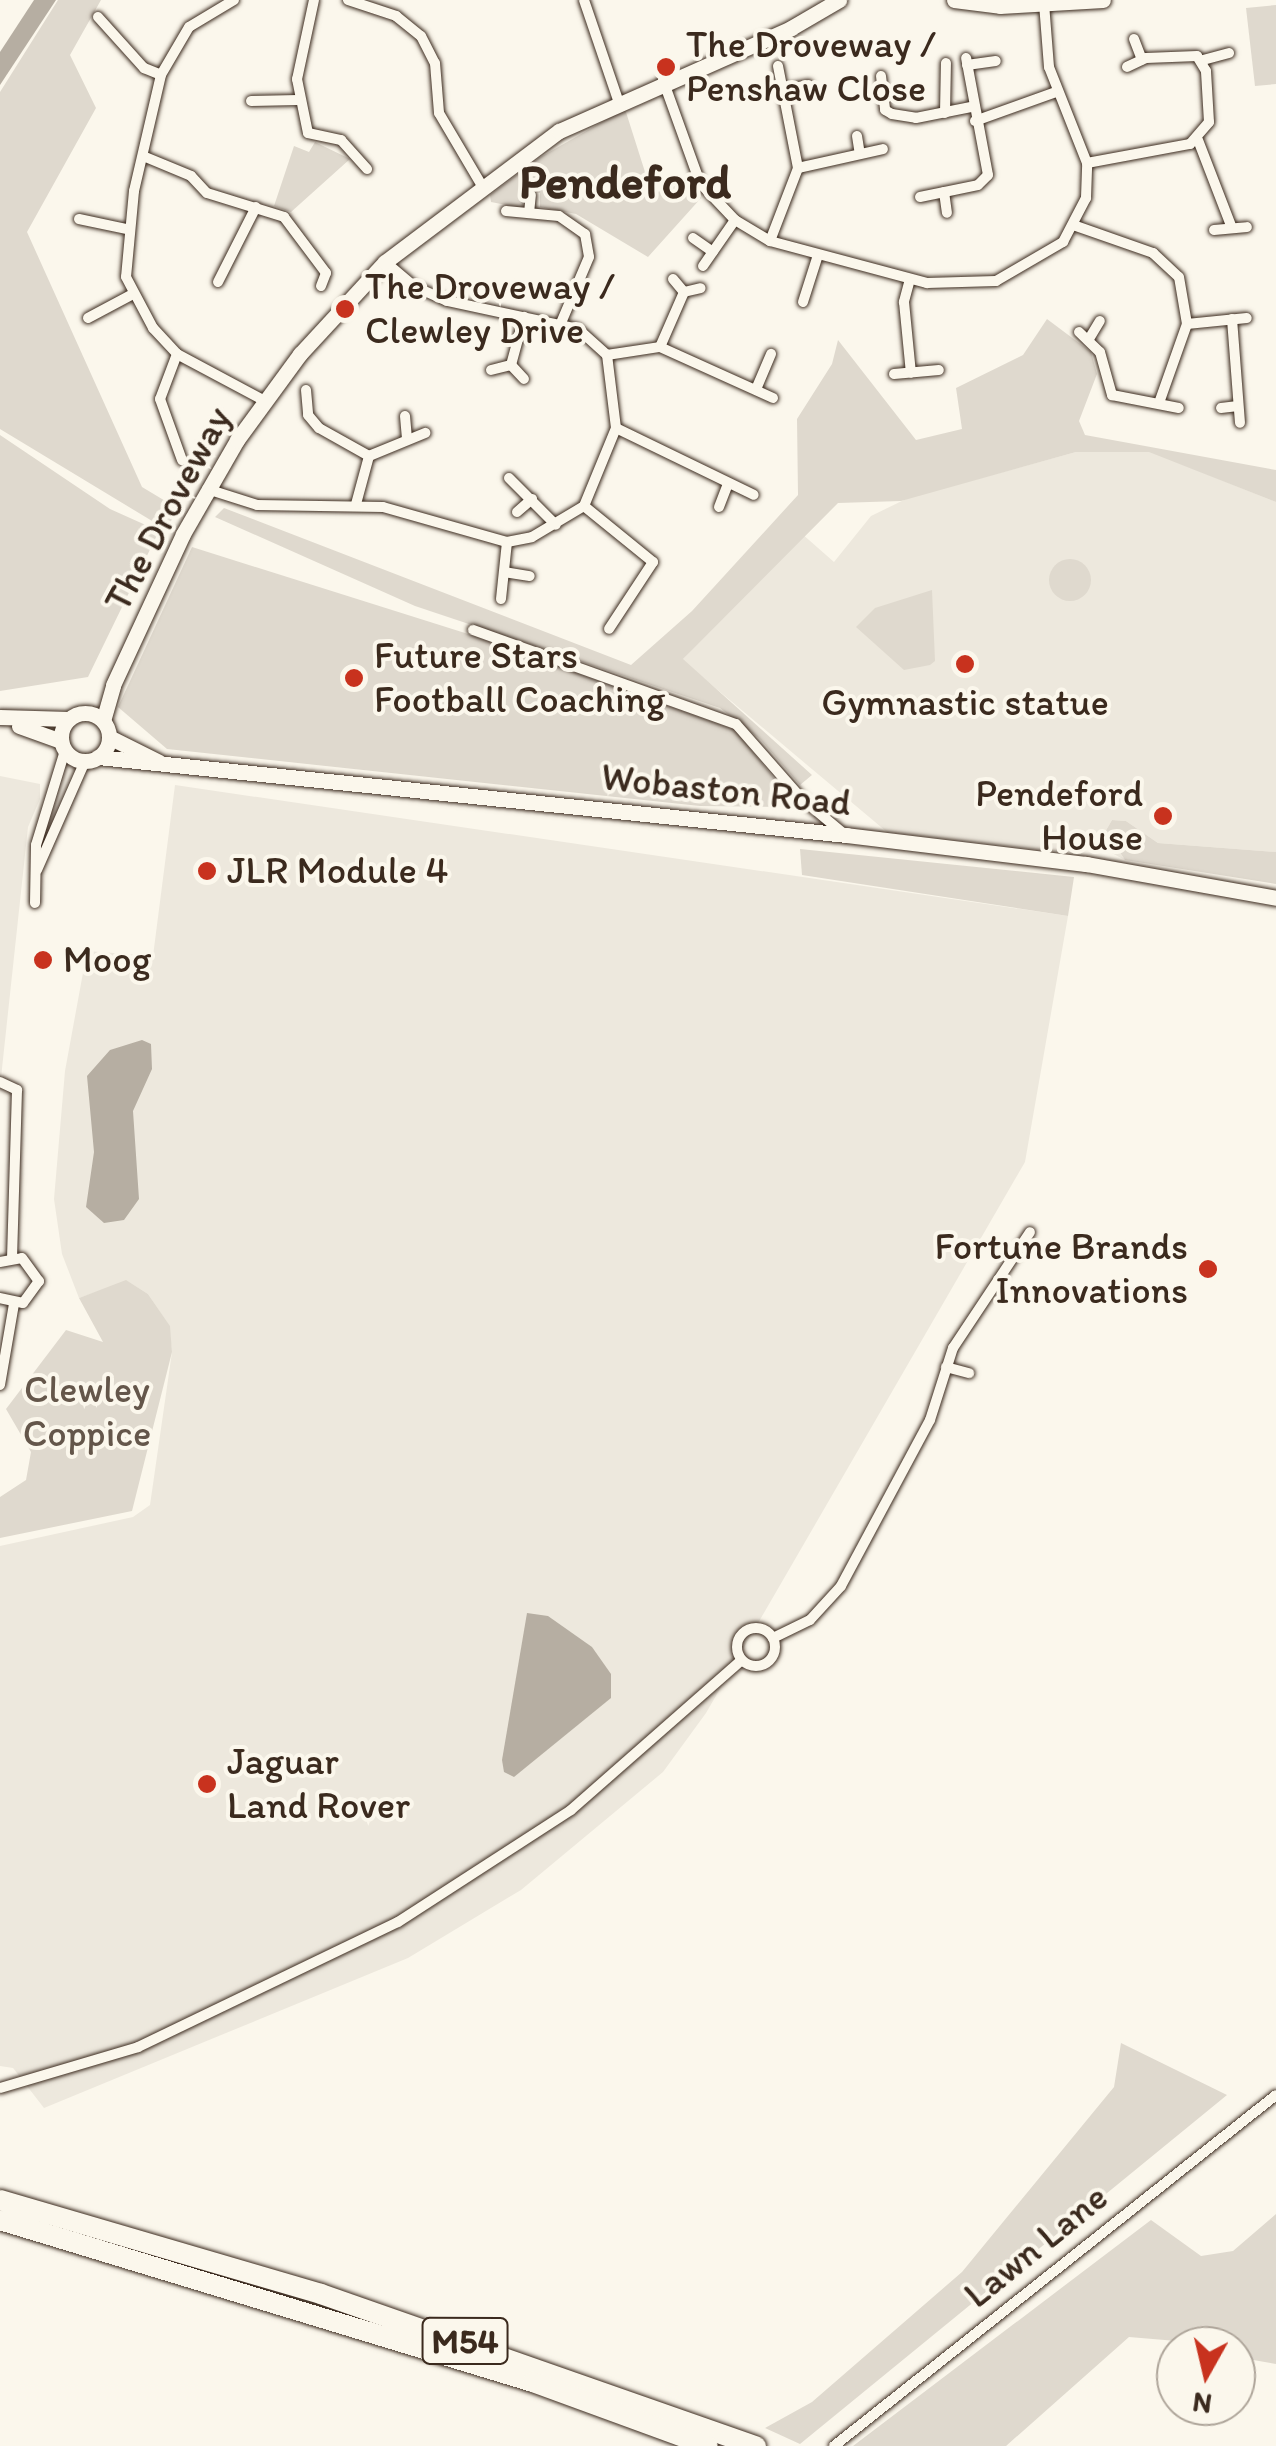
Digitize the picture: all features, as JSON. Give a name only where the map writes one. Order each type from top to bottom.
[{"type":"highway","name":"M54","points":[[0,2200],[339,2300],[756,2446]]},
{"type":"highway","name":"M54","points":[[0,2220],[368,2330],[708,2446]]},
{"type":"highway","points":[[0,2234],[368,2330]]},
{"type":"street","points":[[234,0],[189,27],[161,75],[128,230],[126,277],[132,294],[177,354],[264,401]]},
{"type":"street","points":[[306,147],[308,133],[298,100],[314,0]]},
{"type":"street","points":[[348,0],[372,2],[420,36],[435,63],[446,130],[481,184]]},
{"type":"street","points":[[584,0],[618,100]]},
{"type":"street","points":[[954,0],[1044,4],[1102,0]]},
{"type":"street","name":"The Droveway","points":[[92,759],[112,686],[207,489],[264,401],[385,262],[481,184],[559,131],[618,100],[834,2]]},
{"type":"street","points":[[663,80],[700,182],[736,220],[770,241],[910,279],[966,286],[996,281],[1040,260],[1076,226],[1087,163],[1077,128],[1056,92],[1044,4]]},
{"type":"street","points":[[98,17],[144,68],[161,75]]},
{"type":"street","points":[[1134,38],[1142,60]]},
{"type":"street","points":[[1127,67],[1142,60],[1204,60],[1229,53]]},
{"type":"street","points":[[1087,163],[1198,140],[1209,122],[1204,60]]},
{"type":"street","points":[[920,197],[983,183],[988,176],[972,107],[967,61],[996,62]]},
{"type":"street","points":[[945,113],[946,63]]},
{"type":"street","points":[[770,241],[798,168],[778,66]]},
{"type":"street","points":[[881,76],[885,110],[916,118],[972,107]]},
{"type":"street","points":[[783,90],[809,85]]},
{"type":"street","points":[[975,121],[1056,92]]},
{"type":"street","points":[[251,101],[298,100]]},
{"type":"street","points":[[308,133],[341,140],[367,169]]},
{"type":"street","points":[[856,136],[860,154]]},
{"type":"street","points":[[1198,140],[1232,228]]},
{"type":"street","points":[[798,168],[883,149]]},
{"type":"street","points":[[143,156],[191,176],[207,192],[256,206],[290,222],[326,273],[321,286]]},
{"type":"street","points":[[944,192],[947,213]]},
{"type":"street","points":[[529,213],[531,196]]},
{"type":"street","points":[[218,282],[256,206]]},
{"type":"street","points":[[506,211],[572,220],[585,234],[589,258],[561,323]]},
{"type":"street","points":[[80,219],[128,230]]},
{"type":"street","points":[[703,266],[736,220]]},
{"type":"street","points":[[1076,226],[1168,263],[1184,293],[1187,324],[1159,402]]},
{"type":"street","points":[[1214,230],[1247,227]]},
{"type":"street","points":[[692,238],[713,252]]},
{"type":"street","points":[[803,302],[818,255]]},
{"type":"street","points":[[385,262],[416,287],[448,301],[561,323],[608,355],[660,347],[757,387],[773,398]]},
{"type":"street","points":[[674,279],[684,292]]},
{"type":"street","points":[[910,279],[904,302],[911,372]]},
{"type":"street","points":[[684,292],[700,288]]},
{"type":"street","points":[[660,347],[684,292]]},
{"type":"street","points":[[88,318],[132,294]]},
{"type":"street","points":[[511,365],[524,317]]},
{"type":"street","points":[[1187,324],[1247,318]]},
{"type":"street","points":[[1232,320],[1240,424]]},
{"type":"street","points":[[1100,321],[1084,336],[1100,352],[1112,395],[1179,408]]},
{"type":"street","points":[[177,354],[160,398],[182,460]]},
{"type":"street","points":[[757,387],[772,354]]},
{"type":"street","points":[[207,489],[257,505],[356,504],[506,542],[556,526],[584,506],[616,428],[608,355]]},
{"type":"street","points":[[491,370],[511,365]]},
{"type":"street","points":[[511,365],[524,378]]},
{"type":"street","points":[[894,374],[940,370]]},
{"type":"street","points":[[306,390],[305,403],[319,428],[370,456]]},
{"type":"street","points":[[290,404],[305,403]]},
{"type":"street","points":[[1221,408],[1238,406]]},
{"type":"street","points":[[405,416],[407,438]]},
{"type":"street","points":[[616,428],[727,486],[754,495]]},
{"type":"street","points":[[356,504],[370,456],[424,433]]},
{"type":"street","points":[[509,478],[556,526]]},
{"type":"street","points":[[719,506],[727,486]]},
{"type":"street","points":[[517,512],[532,499]]},
{"type":"street","points":[[584,506],[653,562],[668,564]]},
{"type":"street","points":[[502,600],[506,542]]},
{"type":"street","points":[[609,629],[653,562]]},
{"type":"street","points":[[504,572],[530,576]]},
{"type":"street","points":[[473,630],[736,724],[801,798],[846,834]]},
{"type":"street","points":[[0,717],[100,724]]},
{"type":"street","points":[[35,903],[36,844],[69,719]]},
{"type":"street","name":"Wobaston Road","points":[[100,724],[167,766]]},
{"type":"street","points":[[0,725],[37,727],[63,746]]},
{"type":"street","name":"Wobaston Road","points":[[63,746],[92,759],[846,834],[1086,864],[1276,898]]},
{"type":"street","points":[[35,874],[92,759]]},
{"type":"street","points":[[0,1082],[17,1090],[12,1257]]},
{"type":"street","points":[[0,2088],[185,2027],[398,1922],[571,1810],[742,1660],[766,1663],[773,1638],[810,1620],[840,1586],[930,1420],[946,1367],[966,1324],[1030,1232]]},
{"type":"street","points":[[0,1262],[12,1257],[31,1263],[39,1280],[31,1298],[14,1304],[0,1298]]},
{"type":"street","points":[[0,1385],[14,1304]]},
{"type":"street","points":[[946,1367],[969,1373]]},
{"type":"street","points":[[742,1660],[736,1645],[745,1631],[760,1628],[773,1638]]},
{"type":"street","name":"Lawn Lane","points":[[834,2446],[1276,2095]]},
{"type":"shaded area","points":[[34,0],[56,0],[0,85],[0,52]]},
{"type":"shaded area","points":[[1149,451],[1276,502],[1276,852],[1158,843],[1126,821],[1112,820],[1101,839],[1115,845],[1125,860],[1078,835],[1060,852],[887,832],[682,660],[801,533],[834,562],[871,516],[908,498],[1076,452]]},
{"type":"shaded area","points":[[0,776],[40,784],[40,799],[28,827],[0,1087]]},
{"type":"shaded area","points":[[175,785],[1068,916],[1025,1162],[706,1713],[663,1772],[521,1890],[408,1958],[44,2108],[13,2068],[0,2066],[0,1546],[133,1517],[150,1505],[172,1352],[169,1325],[148,1294],[127,1281],[79,1298],[62,1254],[54,1199],[65,1071],[87,951],[153,956]]},
{"type":"shaded area","points":[[142,1040],[151,1044],[152,1069],[133,1111],[139,1199],[124,1220],[104,1223],[86,1207],[94,1152],[87,1076],[110,1050]]},
{"type":"shaded area","points":[[527,1613],[548,1616],[592,1647],[611,1674],[611,1698],[514,1777],[504,1772],[502,1760]]},
{"type":"green space","points":[[58,0],[101,0],[70,55],[96,108],[27,232],[142,487],[177,508],[167,530],[0,429],[0,92]]},
{"type":"green space","points":[[1276,5],[1276,84],[1255,86],[1246,8]]},
{"type":"green space","points":[[625,109],[652,194],[690,180],[701,198],[648,257],[576,214],[540,207],[540,193],[526,191],[522,208],[491,202],[490,195],[539,158]]},
{"type":"green space","points":[[315,142],[350,159],[291,212],[274,206],[294,146],[309,152]]},
{"type":"green space","points":[[1047,319],[1091,352],[1097,374],[1079,421],[1085,435],[1276,470],[1276,502],[1149,452],[1076,452],[901,501],[838,503],[683,659],[812,775],[800,785],[760,739],[720,708],[415,606],[215,517],[224,508],[631,665],[692,611],[798,495],[797,419],[832,364],[838,340],[916,440],[962,429],[956,388],[1023,355]]},
{"type":"green space","points":[[0,435],[110,509],[159,531],[88,677],[0,691]]},
{"type":"green space","points":[[192,547],[465,633],[735,730],[786,793],[787,807],[700,806],[167,749],[118,707]]},
{"type":"green space","points":[[1070,559],[1085,565],[1091,580],[1085,595],[1070,601],[1055,595],[1049,580],[1055,565]]},
{"type":"green space","points":[[932,590],[935,661],[904,670],[856,627],[875,608]]},
{"type":"green space","points":[[1112,820],[1126,821],[1158,843],[1276,852],[1276,884],[1125,860],[1115,845],[1101,839]]},
{"type":"green space","points":[[800,849],[1074,877],[1068,916],[802,875]]},
{"type":"green space","name":"Clewley Coppice","points":[[126,1280],[148,1294],[170,1326],[172,1352],[132,1511],[0,1538],[0,1497],[26,1480],[31,1452],[6,1409],[66,1330],[103,1342],[79,1298]]},
{"type":"green space","points":[[1121,2043],[1227,2095],[800,2444],[765,2428],[812,2402],[962,2272],[1114,2087]]},
{"type":"green space","points":[[1276,2214],[1276,2364],[1256,2360],[1256,2326],[1156,2326],[1156,2339],[1129,2337],[1006,2446],[853,2446],[1151,2220],[1201,2256],[1233,2251]]},
{"type":"place","name":"The Droveway / Penshaw Close","points":[[666,67]]},
{"type":"place","name":"The Droveway / Clewley Drive","points":[[345,309]]},
{"type":"place","name":"Gymnastic statue","points":[[965,664]]},
{"type":"place","name":"Future Stars Football Coaching","points":[[354,678]]},
{"type":"place","name":"Pendeford House","points":[[1163,816]]},
{"type":"place","name":"JLR Module 4","points":[[207,871]]},
{"type":"place","name":"Moog","points":[[43,960]]},
{"type":"place","name":"Fortune Brands Innovations","points":[[1208,1269]]},
{"type":"place","name":"Jaguar Land Rover","points":[[207,1784]]},
{"type":"district","name":"Pendeford","points":[[625,182]]}]
